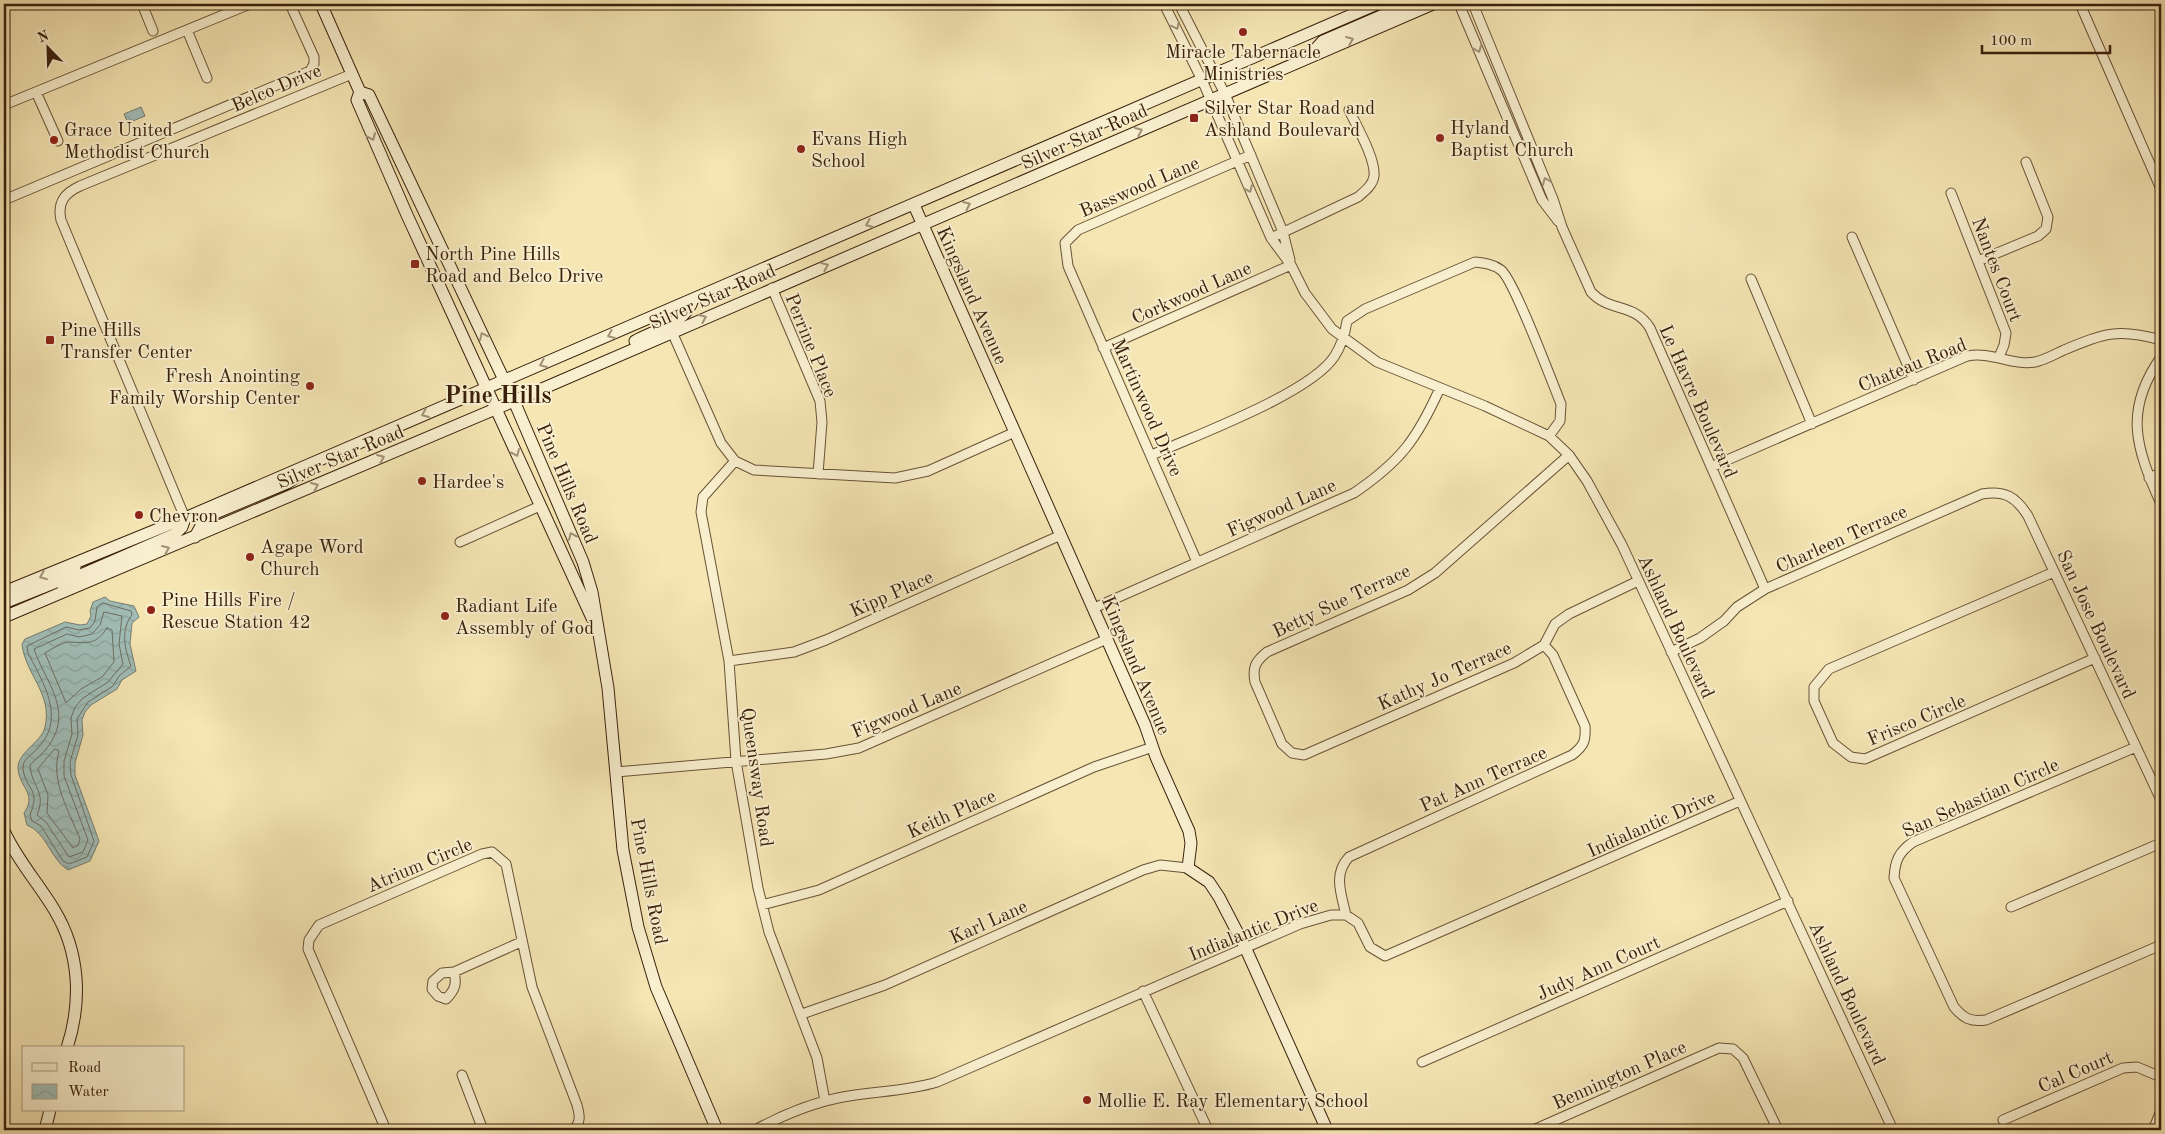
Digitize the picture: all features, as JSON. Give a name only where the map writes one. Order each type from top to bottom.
[{"type":"main road","name":"Pine Hills Road","points":[[321,4],[360,92],[357,100],[370,131],[596,627]]},
{"type":"main road","name":"Silver Star Road","points":[[4,592],[185,518],[1377,4]]},
{"type":"main road","points":[[1308,57],[1323,41],[1409,4]]},
{"type":"main road","name":"Silver Star Road","points":[[4,617],[496,409],[772,288],[923,225],[1433,4]]},
{"type":"main road","name":"Pine Hills Road","points":[[360,92],[368,95],[514,401],[583,562],[592,592],[596,627],[608,688],[619,816],[630,891],[648,963],[674,1032],[717,1130]]},
{"type":"main road","name":"Kingsland Avenue","points":[[914,205],[1146,725],[1153,747],[1189,831],[1191,843],[1188,868]]},
{"type":"main road","points":[[574,375],[681,318],[691,308],[693,299]]},
{"type":"main road","points":[[195,537],[203,522],[213,514],[287,483],[330,455]]},
{"type":"main road","points":[[56,595],[76,577],[175,534],[182,527],[185,518]]},
{"type":"main road","points":[[4,603],[54,583],[91,556]]},
{"type":"main road","points":[[4,831],[56,913],[70,950],[76,972],[78,998],[68,1046]]},
{"type":"main road","points":[[1188,868],[1205,878],[1215,889],[1245,947],[1328,1130]]},
{"type":"main road","points":[[45,1130],[50,1112]]},
{"type":"street","points":[[142,4],[153,31]]},
{"type":"street","points":[[4,105],[250,4]]},
{"type":"street","points":[[4,200],[307,73],[313,68],[314,57],[290,4]]},
{"type":"street","name":"Ashland Boulevard","points":[[1164,4],[1202,80],[1271,238],[1291,266],[1318,312],[1344,339],[1377,362],[1549,436],[1569,455],[1602,507],[1638,581],[1893,1130]]},
{"type":"street","name":"Ashland Boulevard","points":[[1179,4],[1225,94],[1283,232],[1291,266]]},
{"type":"street","name":"Le Havre Boulevard","points":[[1459,4],[1542,200],[1562,228]]},
{"type":"street","name":"Le Havre Boulevard","points":[[1473,4],[1554,199],[1562,228],[1591,292],[1599,301],[1643,316],[1765,589]]},
{"type":"street","points":[[2080,4],[2161,189]]},
{"type":"street","points":[[187,30],[207,78]]},
{"type":"street","name":"Belco Drive","points":[[185,518],[61,220],[59,208],[63,198],[74,189],[352,74]]},
{"type":"street","points":[[36,92],[58,141]]},
{"type":"street","points":[[1271,238],[1358,198],[1370,187],[1374,175],[1372,162],[1349,110]]},
{"type":"street","points":[[200,118],[207,134]]},
{"type":"street","name":"Basswood Lane","points":[[1068,266],[1064,255],[1065,244],[1078,230],[1251,155]]},
{"type":"street","points":[[1978,261],[2038,236],[2046,229],[2048,218],[2026,162]]},
{"type":"street","name":"Nantes Court","points":[[1951,194],[2006,333],[2004,345],[1998,357]]},
{"type":"street","points":[[1852,237],[1914,380]]},
{"type":"street","points":[[1152,455],[1281,397],[1306,382],[1333,359],[1344,339],[1347,321],[1365,309],[1475,262],[1493,265],[1502,271],[1517,299],[1561,404],[1560,421],[1549,436]]},
{"type":"street","name":"Martinwood Drive","points":[[1068,266],[1197,562]]},
{"type":"street","name":"Corkwood Lane","points":[[1103,348],[1291,266]]},
{"type":"street","points":[[1751,279],[1812,424]]},
{"type":"street","name":"Perrine Place","points":[[772,288],[820,401],[822,422],[818,474]]},
{"type":"street","points":[[672,332],[720,443],[735,461],[763,472],[879,478],[912,476],[1016,432]]},
{"type":"street","name":"Chateau Road","points":[[1711,468],[1967,356],[1979,354],[2020,363],[2037,362],[2092,338],[2113,332],[2133,332],[2161,340]]},
{"type":"street","points":[[2161,357],[2142,390],[2136,425],[2139,444],[2149,478],[2161,504]]},
{"type":"street","name":"Figwood Lane","points":[[1094,608],[1354,493],[1379,476],[1401,456],[1427,417],[1440,388]]},
{"type":"street","name":"Betty Sue Terrace","points":[[1267,711],[1255,682],[1253,671],[1257,660],[1267,652],[1408,590],[1436,573],[1569,455]]},
{"type":"street","name":"Queensway Road","points":[[735,461],[703,497],[700,506],[729,661],[736,761],[762,905],[769,932],[818,1058],[825,1101]]},
{"type":"street","points":[[2149,478],[2161,473]]},
{"type":"street","name":"Charleen Terrace","points":[[1671,652],[1700,638],[1724,621],[1737,607],[1765,589],[1982,494],[1996,492],[2009,495],[2020,503],[2028,516]]},
{"type":"street","points":[[460,542],[540,506]]},
{"type":"street","name":"San Jose Boulevard","points":[[2028,516],[2161,800]]},
{"type":"street","name":"Kipp Place","points":[[729,661],[794,652],[826,640],[1061,535]]},
{"type":"street","name":"Frisco Circle","points":[[2054,572],[1829,669],[1814,687],[1814,701],[1833,743],[1851,757],[1864,759],[2095,658]]},
{"type":"street","points":[[1544,645],[1555,624],[1569,614],[1638,581]]},
{"type":"street","name":"Figwood Lane","points":[[616,772],[826,754],[859,748],[1107,639]]},
{"type":"street","name":"Kathy Jo Terrace","points":[[1267,711],[1282,744],[1292,753],[1304,755],[1514,663],[1544,645]]},
{"type":"street","name":"Pat Ann Terrace","points":[[1346,915],[1338,883],[1342,864],[1349,856],[1572,755],[1583,747],[1586,738],[1585,726],[1553,655],[1544,645]]},
{"type":"street","name":"Keith Place","points":[[762,905],[819,890],[1094,767],[1153,747]]},
{"type":"street","name":"San Sebastian Circle","points":[[2136,747],[1913,842],[1901,851],[1895,863],[1894,878],[1954,1007],[1962,1017],[1973,1022],[1986,1020],[2161,945]]},
{"type":"street","name":"Indialantic Drive","points":[[755,1130],[784,1115],[825,1101],[914,1088],[937,1082],[1245,947],[1300,924],[1331,915],[1346,915],[1358,923],[1370,947],[1385,956],[1740,802]]},
{"type":"street","points":[[2011,907],[2161,843]]},
{"type":"street","name":"Atrium Circle","points":[[386,1130],[308,949],[312,932],[319,925],[482,854],[492,852],[506,864],[532,988],[577,1105],[580,1117],[577,1126],[573,1130]]},
{"type":"street","name":"Karl Lane","points":[[802,1014],[885,985],[1143,870],[1160,865],[1188,868]]},
{"type":"street","name":"Judy Ann Court","points":[[1422,1062],[1788,901]]},
{"type":"street","points":[[454,972],[521,942]]},
{"type":"street","points":[[1143,991],[1208,1130]]},
{"type":"street","name":"Bennington Place","points":[[1533,1130],[1719,1048],[1733,1049],[1743,1058],[1778,1130]]},
{"type":"street","name":"Cal Court","points":[[2003,1120],[2123,1068],[2137,1067],[2161,1077]]},
{"type":"street","points":[[462,1075],[483,1130]]},
{"type":"street","points":[[2153,1130],[2161,1111]]},
{"type":"water","points":[[141,107],[145,116],[128,123],[124,114]]},
{"type":"water","points":[[105,597],[110,601],[134,606],[139,617],[132,623],[130,644],[136,671],[122,680],[117,689],[91,705],[85,712],[82,720],[83,735],[75,763],[75,775],[99,841],[90,861],[68,870],[57,859],[39,834],[27,825],[24,813],[29,800],[19,774],[19,761],[43,733],[46,715],[42,694],[24,655],[22,644],[25,639],[65,622],[80,625],[87,624],[91,616],[90,611],[93,602]]},
{"type":"place","name":"Miracle Tabernacle Ministries","points":[[1243,32]]},
{"type":"place","name":"Silver Star Road and Ashland Boulevard","points":[[1194,118]]},
{"type":"place","name":"Hyland Baptist Church","points":[[1440,138]]},
{"type":"place","name":"Grace United Methodist Church","points":[[54,140]]},
{"type":"place","name":"Evans High School","points":[[801,149]]},
{"type":"place","name":"North Pine Hills Road and Belco Drive","points":[[415,264]]},
{"type":"place","name":"Pine Hills Transfer Center","points":[[50,340]]},
{"type":"place","name":"Fresh Anointing Family Worship Center","points":[[310,386]]},
{"type":"place","name":"Hardee's","points":[[422,481]]},
{"type":"place","name":"Chevron","points":[[139,515]]},
{"type":"place","name":"Agape Word Church","points":[[250,557]]},
{"type":"place","name":"Pine Hills Fire / Rescue Station 42","points":[[151,610]]},
{"type":"place","name":"Radiant Life Assembly of God","points":[[445,616]]},
{"type":"place","name":"Mollie E. Ray Elementary School","points":[[1087,1100]]},
{"type":"district","name":"Pine Hills","points":[[498,395]]}]
